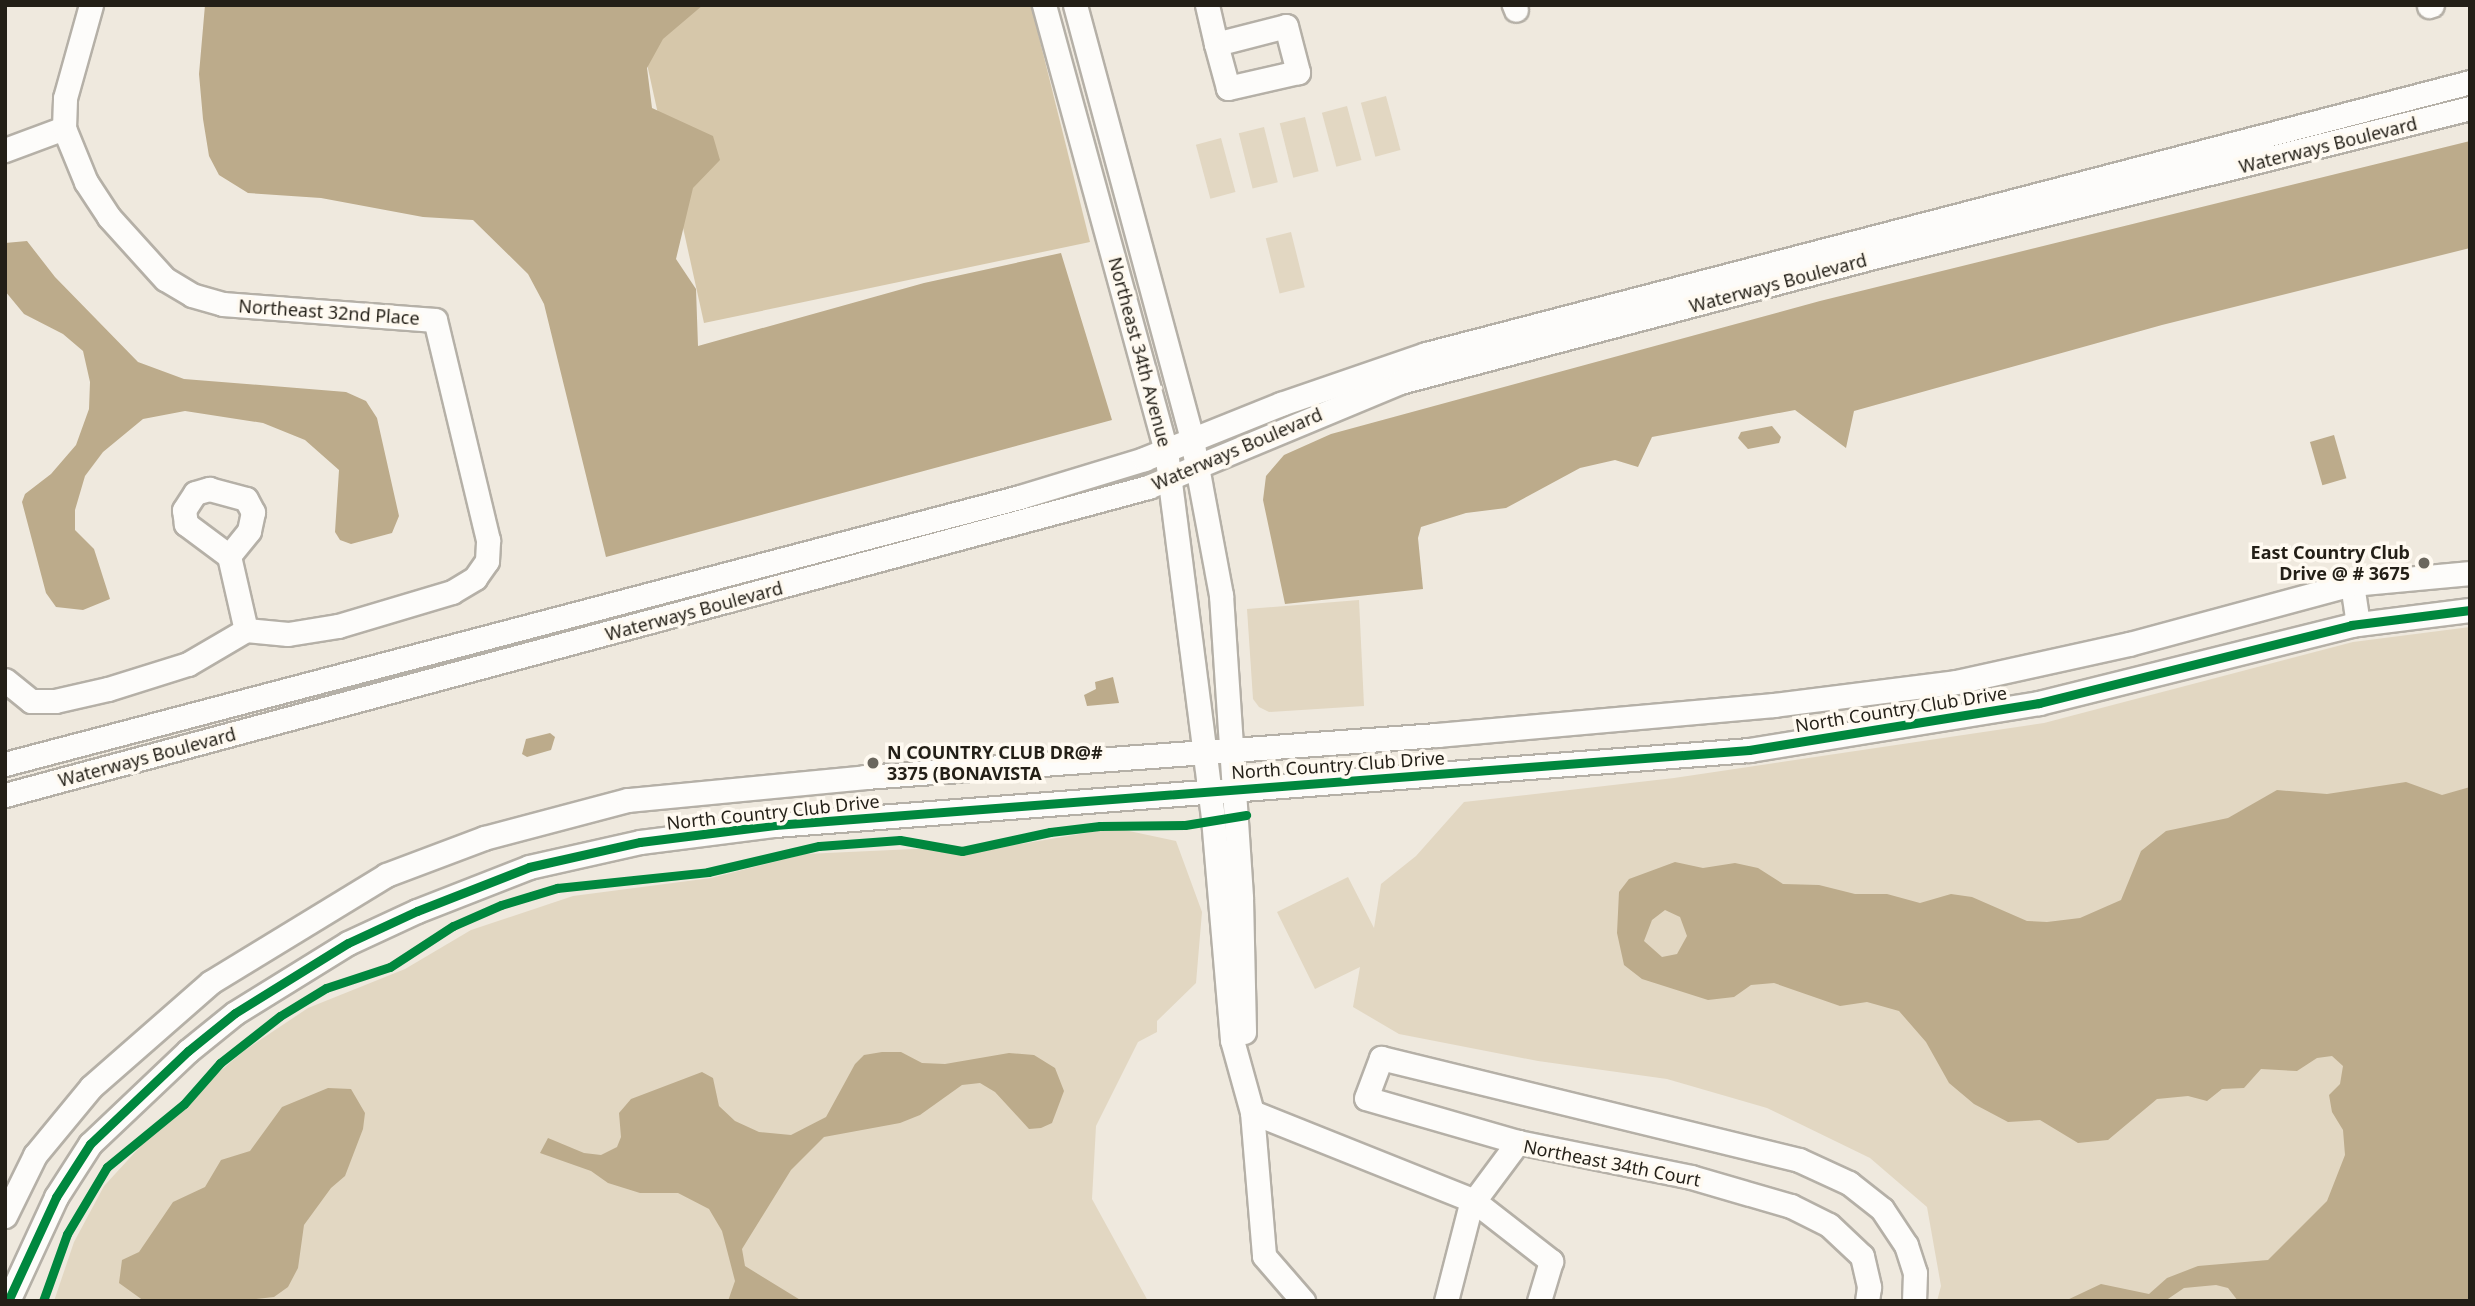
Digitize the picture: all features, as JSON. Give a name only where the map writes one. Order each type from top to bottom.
[{"type":"street","points":[[5,150],[64,128],[65,98],[91,5]]},
{"type":"street","name":"Northeast 34th Avenue","points":[[1044,5],[1166,451],[1208,790]]},
{"type":"street","name":"Northeast 34th Avenue","points":[[1075,5],[1198,463],[1221,595],[1235,789]]},
{"type":"street","points":[[1207,5],[1216,44]]},
{"type":"street","name":"Waterways Boulevard","points":[[5,764],[1020,497],[1166,451],[1426,354],[2470,82]]},
{"type":"street","name":"Waterways Boulevard","points":[[5,795],[792,585],[1148,486],[1198,463],[1401,382],[1877,256],[2470,108]]},
{"type":"street","name":"Northeast 32nd Place","points":[[64,128],[86,182],[108,217],[165,279],[192,295],[223,304],[435,320],[488,540],[487,561],[475,579],[452,592],[338,626],[288,634],[246,630]]},
{"type":"street","points":[[5,680],[31,701],[55,701],[108,689],[188,664],[246,630],[229,556]]},
{"type":"street","name":"North Country Club Drive","points":[[5,1216],[35,1155],[90,1087],[211,982],[386,875],[484,838],[628,800],[865,777],[1774,705],[1956,682],[2101,649],[2351,584],[2470,573]]},
{"type":"street","points":[[2351,584],[2358,624]]},
{"type":"street","name":"North Country Club Drive","points":[[8,1301],[56,1196],[90,1144],[132,1100],[235,1013],[348,943],[416,911],[529,867],[628,844],[775,825],[1749,750],[1895,729],[2109,685],[2358,624],[2470,610]]},
{"type":"street","points":[[2101,649],[2109,685]]},
{"type":"street","points":[[1235,789],[1245,1000],[1242,1080]]},
{"type":"street","points":[[1208,790],[1232,1040],[1252,1111],[1264,1256],[1303,1301]]},
{"type":"street","points":[[1518,1142],[1366,1098],[1381,1058],[1799,1160],[1849,1183],[1882,1209],[1906,1245],[1915,1273],[1914,1301]]},
{"type":"street","points":[[1252,1111],[1473,1201],[1551,1261],[1539,1301]]},
{"type":"street","name":"Northeast 34th Court","points":[[1473,1201],[1518,1142],[1691,1177],[1791,1206],[1829,1225],[1862,1256],[1867,1301]]},
{"type":"street","points":[[1446,1301],[1473,1201]]},
{"type":"shaded area","points":[[205,5],[703,5],[663,39],[647,68],[652,108],[713,136],[720,160],[693,188],[676,259],[696,289],[698,346],[924,283],[1061,253],[1112,420],[606,557],[544,304],[528,274],[473,220],[423,217],[321,198],[248,193],[219,175],[209,156],[199,74]]},
{"type":"shaded area","points":[[634,5],[1031,5],[1090,242],[704,323]]},
{"type":"shaded area","points":[[1386,96],[1400,150],[1375,157],[1361,103]]},
{"type":"shaded area","points":[[1347,106],[1361,160],[1336,167],[1322,113]]},
{"type":"shaded area","points":[[1305,117],[1319,171],[1293,178],[1280,123]]},
{"type":"shaded area","points":[[1264,127],[1278,182],[1253,189],[1239,133]]},
{"type":"shaded area","points":[[1221,138],[1235,192],[1210,199],[1196,145]]},
{"type":"shaded area","points":[[2470,141],[2470,248],[2162,325],[1854,411],[1846,448],[1795,410],[1652,437],[1638,467],[1615,460],[1580,468],[1506,508],[1466,513],[1421,527],[1418,538],[1423,589],[1285,604],[1263,500],[1266,476],[1284,455],[1331,434],[1820,301]]},
{"type":"shaded area","points":[[1291,232],[1305,287],[1280,294],[1266,238]]},
{"type":"shaded area","points":[[27,241],[55,277],[138,362],[184,379],[346,392],[366,401],[377,418],[399,516],[392,533],[351,544],[340,540],[335,532],[339,470],[305,440],[263,423],[185,411],[143,419],[103,452],[85,476],[75,510],[75,530],[94,549],[110,599],[83,610],[56,607],[46,593],[22,502],[25,494],[51,474],[76,445],[89,409],[90,382],[83,351],[63,334],[24,314],[5,291],[5,243]]},
{"type":"shaded area","points":[[1772,426],[1781,437],[1779,443],[1748,449],[1738,438],[1741,432]]},
{"type":"shaded area","points":[[2334,435],[2346,478],[2322,485],[2310,442]]},
{"type":"shaded area","points":[[1359,600],[1364,706],[1269,712],[1259,707],[1253,699],[1247,609]]},
{"type":"shaded area","points":[[2470,627],[2470,1301],[1937,1301],[1941,1286],[1927,1207],[1870,1158],[1767,1108],[1667,1079],[1538,1061],[1399,1034],[1353,1007],[1360,967],[1315,989],[1277,912],[1348,877],[1374,928],[1381,884],[1416,856],[1464,802],[1674,778],[2044,723],[2353,642]]},
{"type":"shaded area","points":[[1113,677],[1119,703],[1087,706],[1084,695],[1096,689],[1095,682]]},
{"type":"shaded area","points":[[550,733],[555,737],[551,750],[527,757],[522,754],[526,739]]},
{"type":"shaded area","points":[[2406,782],[2442,795],[2470,787],[2470,1301],[2238,1301],[2228,1288],[2216,1285],[2184,1288],[2165,1301],[2065,1301],[2101,1284],[2149,1294],[2167,1278],[2198,1266],[2268,1260],[2327,1201],[2345,1155],[2343,1130],[2332,1112],[2329,1095],[2340,1084],[2343,1066],[2332,1056],[2317,1058],[2297,1071],[2261,1069],[2244,1088],[2222,1089],[2207,1101],[2188,1096],[2157,1099],[2108,1140],[2078,1143],[2040,1120],[2008,1122],[1974,1104],[1949,1083],[1926,1042],[1899,1011],[1867,1002],[1840,1006],[1774,983],[1751,985],[1734,997],[1708,1000],[1642,979],[1624,965],[1617,933],[1619,892],[1629,879],[1675,862],[1703,868],[1735,863],[1758,868],[1783,884],[1819,885],[1855,894],[1887,894],[1920,903],[1951,894],[1972,897],[2027,921],[2047,922],[2080,918],[2121,900],[2141,851],[2166,831],[2228,818],[2277,790],[2327,794]],"holes":[[[1665,910],[1680,917],[1687,936],[1677,954],[1662,957],[1644,941],[1652,920]]]},
{"type":"shaded area","points":[[1115,828],[1176,841],[1202,912],[1196,983],[1157,1021],[1157,1032],[1138,1042],[1096,1126],[1092,1199],[1148,1301],[54,1301],[74,1242],[104,1186],[171,1113],[245,1050],[308,1008],[405,969],[471,930],[573,896],[711,878],[805,854],[1021,844]]},
{"type":"shaded area","points":[[901,1052],[922,1063],[945,1064],[1009,1053],[1034,1055],[1055,1068],[1064,1091],[1052,1123],[1041,1128],[1029,1129],[995,1092],[980,1083],[962,1085],[920,1115],[900,1123],[824,1137],[791,1170],[742,1249],[745,1266],[802,1301],[728,1301],[735,1281],[722,1231],[709,1209],[678,1193],[640,1193],[608,1183],[591,1171],[540,1153],[548,1138],[584,1153],[601,1155],[617,1147],[621,1137],[619,1113],[631,1099],[702,1072],[713,1078],[719,1106],[735,1121],[759,1132],[791,1135],[826,1117],[855,1064],[864,1055]]},
{"type":"shaded area","points":[[328,1088],[351,1089],[365,1113],[363,1129],[345,1176],[331,1188],[304,1225],[298,1268],[288,1287],[274,1297],[239,1301],[144,1301],[119,1283],[122,1260],[139,1252],[173,1202],[205,1187],[221,1160],[250,1151],[282,1107]]},
{"type":"cycle path","points":[[8,1301],[56,1197],[90,1144],[188,1051],[235,1013],[348,943],[417,911],[529,867],[640,842],[775,825],[1749,750],[2039,703],[2351,625],[2470,610]]},
{"type":"cycle path","points":[[43,1301],[67,1234],[107,1167],[184,1104],[220,1063],[280,1016],[326,988],[390,967],[453,926],[501,905],[557,888],[708,872],[819,846],[900,840],[962,851],[1050,832],[1100,826],[1185,825],[1246,815]]},
{"type":"place","name":"East Country Club Drive @ # 3675","points":[[2424,563]]},
{"type":"place","name":"N COUNTRY CLUB DR@# 3375 (BONAVISTA","points":[[873,763]]}]
